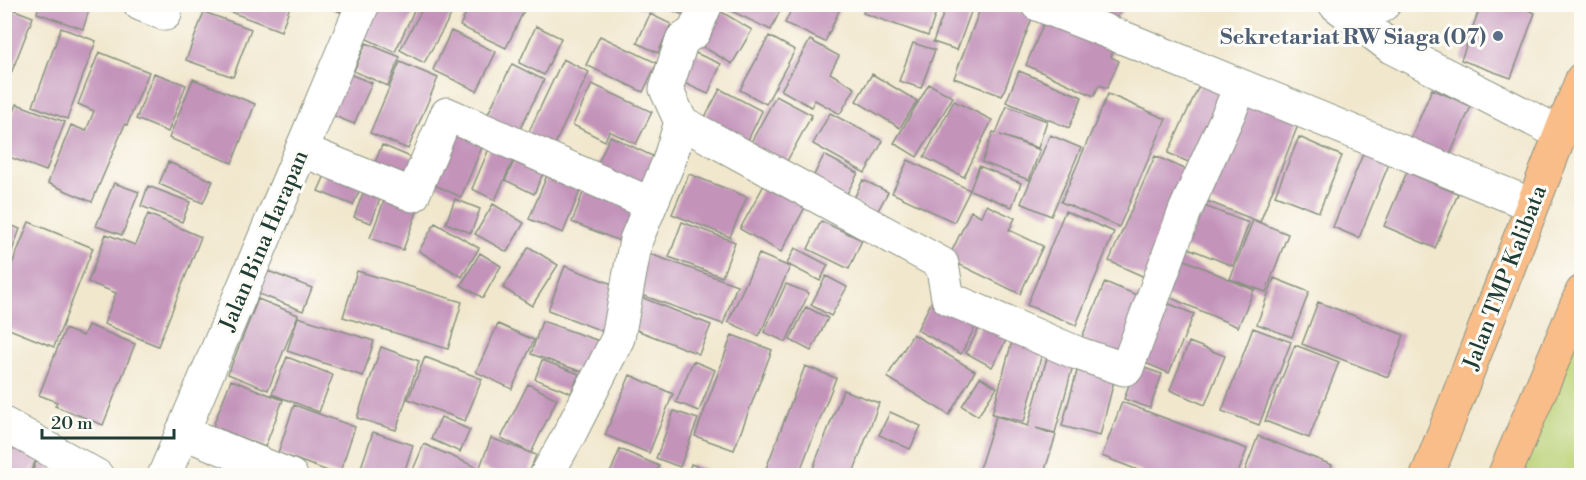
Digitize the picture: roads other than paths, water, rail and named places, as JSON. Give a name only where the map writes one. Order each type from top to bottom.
[{"type":"main road","name":"Jalan TMP Kalibata","points":[[1427,476],[1581,79]]},
{"type":"main road","points":[[1504,476],[1581,291]]},
{"type":"street","name":"Jalan Bina Harapan","points":[[164,476],[363,4]]},
{"type":"street","points":[[706,4],[694,32],[682,40],[666,89],[681,122],[942,264],[948,298],[1077,353],[1124,369],[1127,368],[1185,211],[1241,86]]},
{"type":"street","points":[[1037,4],[1532,205]]},
{"type":"street","points":[[1346,13],[1384,4]]},
{"type":"street","points":[[1346,13],[1391,47],[1560,133]]},
{"type":"street","points":[[302,150],[413,195],[447,114],[651,204]]},
{"type":"street","points":[[546,476],[618,338],[636,240],[669,161],[681,122]]},
{"type":"street","points":[[4,424],[98,476]]},
{"type":"street","points":[[182,432],[291,476]]},
{"type":"place","name":"Sekretariat RW Siaga (07)","points":[[1498,36]]}]
